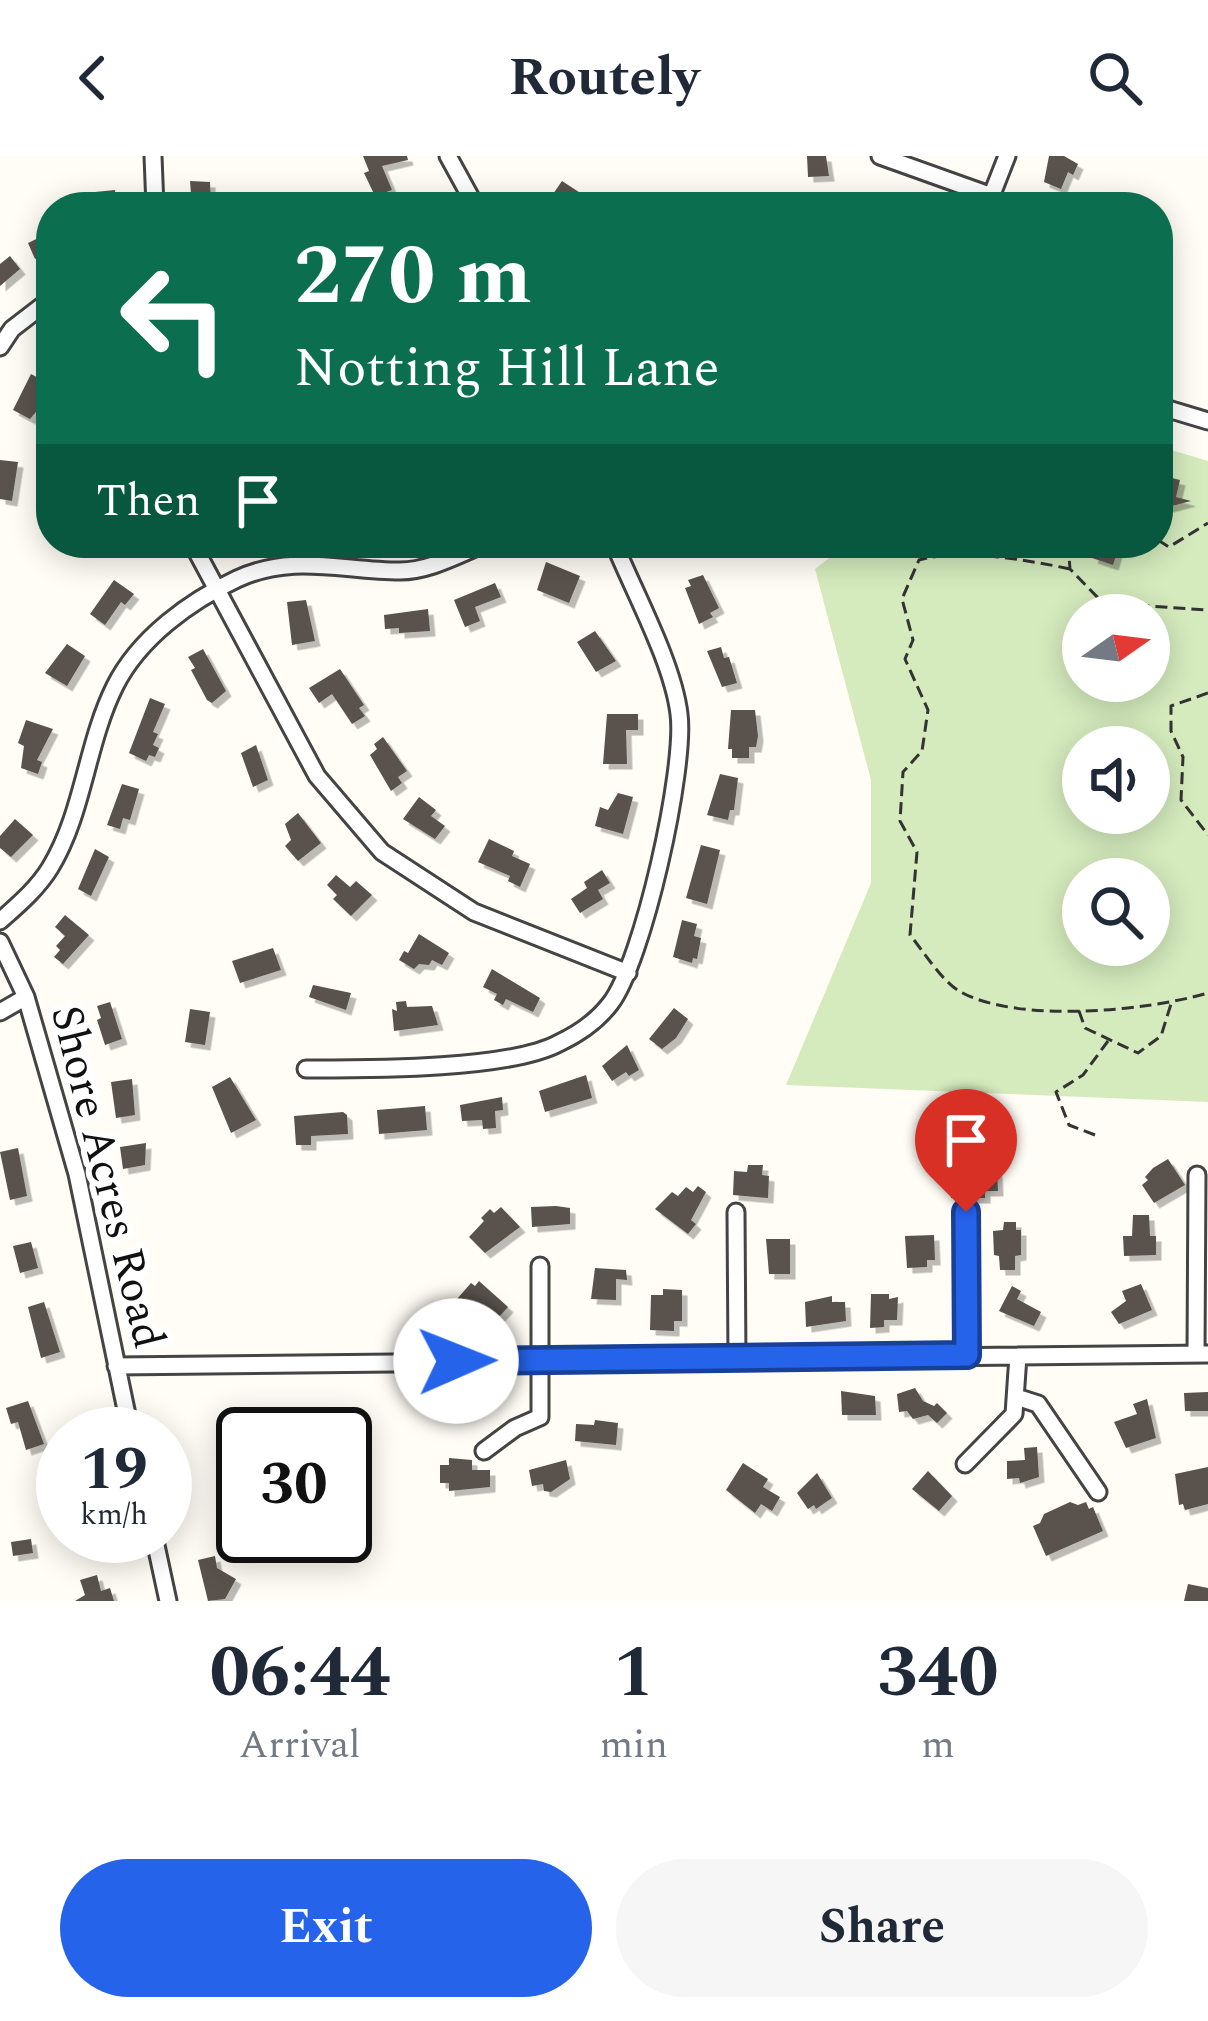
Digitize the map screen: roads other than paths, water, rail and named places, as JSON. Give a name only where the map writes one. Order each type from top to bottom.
[{"type":"street","points":[[153,156],[154,192]]},
{"type":"street","points":[[448,156],[468,192]]},
{"type":"street","points":[[880,156],[966,192]]},
{"type":"street","points":[[994,192],[1007,156]]},
{"type":"street","points":[[0,347],[12,329],[36,311]]},
{"type":"street","points":[[1173,411],[1208,422]]},
{"type":"street","points":[[200,558],[317,776],[382,852],[474,911],[628,973]]},
{"type":"street","points":[[0,921],[32,892],[62,846],[105,710],[129,662],[168,623],[242,576],[288,562],[400,571],[449,558]]},
{"type":"street","points":[[306,1069],[371,1069],[535,1053],[585,1028],[610,1004],[628,973],[671,814],[681,744],[679,710],[669,676],[620,558]]},
{"type":"street","name":"Shore Acres Road","points":[[0,942],[26,997],[77,1174],[125,1407]]},
{"type":"street","points":[[0,1012],[26,997]]},
{"type":"street","points":[[116,1366],[1202,1353],[1196,1175]]},
{"type":"street","points":[[736,1212],[736,1360]]},
{"type":"street","points":[[966,1212],[967,1355]]},
{"type":"street","points":[[484,1451],[514,1428],[540,1417],[540,1266]]},
{"type":"street","points":[[965,1464],[1014,1414],[1018,1356]]},
{"type":"street","points":[[1016,1397],[1038,1404],[1098,1492]]},
{"type":"street","points":[[160,1563],[168,1601]]}]
